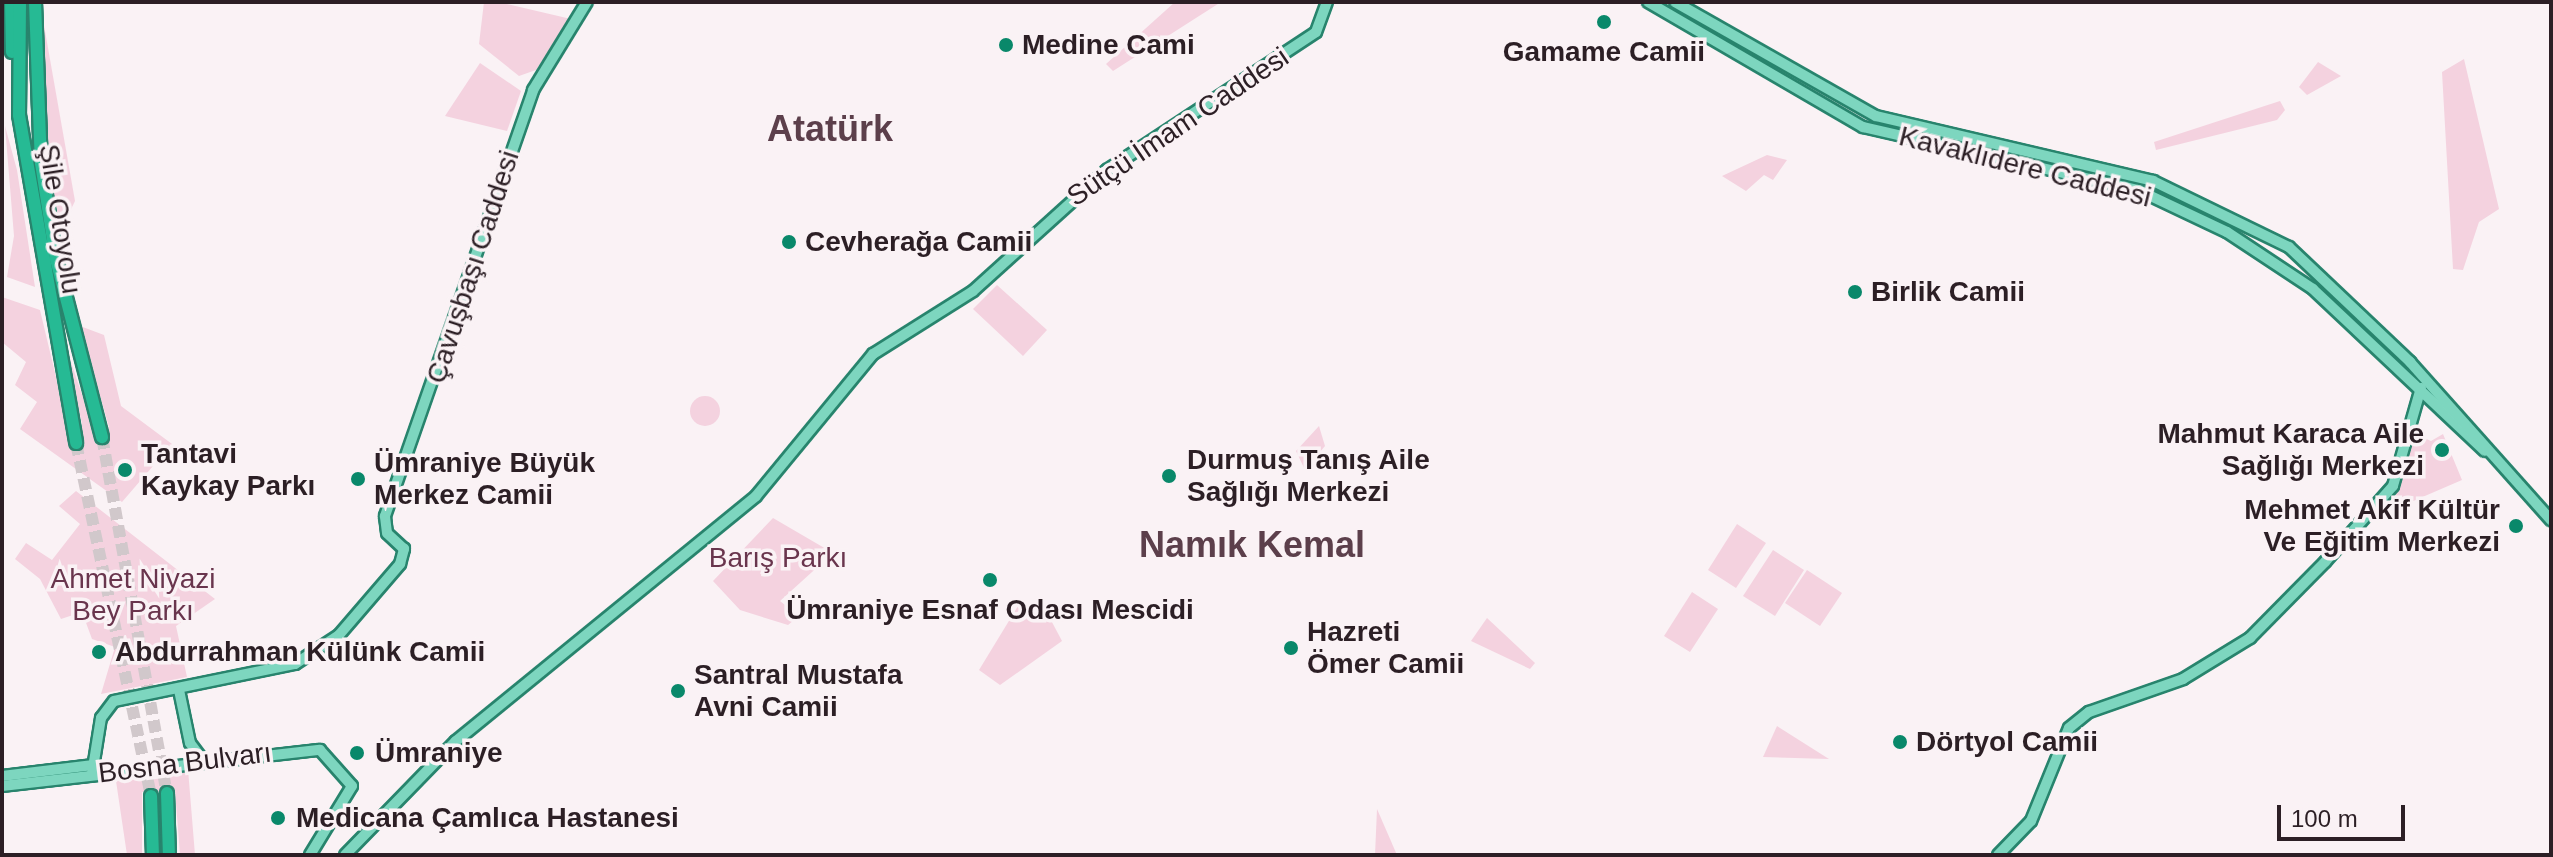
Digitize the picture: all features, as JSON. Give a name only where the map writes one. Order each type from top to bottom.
[{"type":"highway","points":[[11,2],[19,115]]},
{"type":"highway","name":"Şile Otoyolu","points":[[20,2],[19,115],[76,443]]},
{"type":"highway","name":"Şile Otoyolu","points":[[35,2],[43,177],[56,259],[102,437]]},
{"type":"highway","points":[[167,793],[169,855]]},
{"type":"highway","points":[[151,796],[153,855]]},
{"type":"main road","name":"Çavuşbaşı Caddesi","points":[[179,690],[273,672],[322,650],[400,564],[404,549],[392,541],[385,516],[453,334],[503,168],[533,90],[587,2]]},
{"type":"main road","name":"Sütçü İmam Caddesi","points":[[345,855],[456,741],[756,496],[873,354],[973,291],[1107,170],[1316,32],[1327,2]]},
{"type":"main road","name":"Kavaklıdere Caddesi","points":[[1675,2],[1876,116],[2153,181],[2233,217],[2319,271],[2500,461]]},
{"type":"main road","name":"Kavaklıdere Caddesi","points":[[1654,4],[1848,120],[2163,200],[2227,232],[2313,289],[2419,390],[2500,461]]},
{"type":"main road","points":[[1848,120],[1855,105]]},
{"type":"main road","points":[[1874,129],[1876,116]]},
{"type":"main road","points":[[1998,855],[2031,821],[2069,728],[2089,712],[2182,680],[2250,638],[2325,562],[2393,486],[2419,390],[2427,381]]},
{"type":"main road","points":[[2500,461],[2551,520]]},
{"type":"main road","points":[[93,770],[101,718],[114,701],[179,690],[190,743],[202,759]]},
{"type":"main road","name":"Bosna Bulvarı","points":[[2,776],[311,748],[326,754],[352,786],[318,843]]},
{"type":"main road","name":"Bosna Bulvarı","points":[[2,786],[93,770]]},
{"type":"main road","points":[[310,855],[318,843]]},
{"type":"main road","points":[[318,843],[323,855]]},
{"type":"green space","points":[[484,2],[498,2],[571,19],[536,70],[519,76],[479,44]]},
{"type":"green space","points":[[1175,2],[1221,2],[1113,71],[1106,64]]},
{"type":"green space","points":[[42,14],[75,201],[59,235],[43,118]]},
{"type":"green space","points":[[2464,59],[2499,209],[2479,222],[2463,270],[2453,269],[2442,72]]},
{"type":"green space","points":[[2318,62],[2341,76],[2307,95],[2299,87]]},
{"type":"green space","points":[[480,63],[521,91],[507,131],[445,116]]},
{"type":"green space","points":[[2280,101],[2285,110],[2277,120],[2156,150],[2154,142]]},
{"type":"green space","points":[[5,126],[17,170],[35,287],[7,277],[14,236]]},
{"type":"green space","points":[[1767,155],[1787,160],[1773,180],[1764,175],[1746,191],[1722,176]]},
{"type":"green space","points":[[997,285],[1047,330],[1023,356],[973,309]]},
{"type":"green space","points":[[2,297],[40,310],[71,440],[80,439],[82,423],[55,315],[95,433],[109,427],[80,326],[104,335],[121,406],[172,444],[122,502],[20,429],[37,402],[15,385],[26,362],[2,342]]},
{"type":"green space","points":[[705,396],[716,400],[720,411],[716,422],[705,426],[694,422],[690,411],[694,400]]},
{"type":"green space","points":[[1319,426],[1325,446],[1305,470],[1296,451]]},
{"type":"green space","points":[[2415,434],[2431,441],[2443,434],[2462,480],[2397,508],[2391,499]]},
{"type":"green space","name":"Ahmet Niyazi Bey Parkı","points":[[76,491],[215,599],[176,626],[187,677],[101,694],[115,647],[92,639],[82,612],[61,619],[40,579],[15,559],[26,543],[52,560],[80,524],[59,506]]},
{"type":"green space","name":"Barış Parkı","points":[[773,518],[833,553],[780,601],[799,616],[788,625],[740,610],[713,581]]},
{"type":"green space","points":[[1737,524],[1766,543],[1736,588],[1708,570]]},
{"type":"green space","points":[[1773,550],[1804,570],[1775,616],[1743,596]]},
{"type":"green space","points":[[1807,570],[1842,593],[1820,626],[1785,603]]},
{"type":"green space","points":[[1692,592],[1718,609],[1690,652],[1664,636]]},
{"type":"green space","points":[[1018,606],[1045,609],[1062,641],[1000,685],[979,670]]},
{"type":"green space","points":[[1487,618],[1535,663],[1530,669],[1471,641]]},
{"type":"green space","points":[[1777,726],[1829,759],[1763,757]]},
{"type":"green space","points":[[188,769],[195,855],[180,855],[175,790],[142,792],[142,855],[127,855],[116,781]]},
{"type":"green space","points":[[1377,809],[1397,855],[1375,855]]},
{"type":"tunnel","points":[[102,437],[167,793]]},
{"type":"tunnel","points":[[76,443],[151,796]]},
{"type":"place","name":"Gamame Camii","points":[[1604,22]]},
{"type":"place","name":"Medine Cami","points":[[1006,45]]},
{"type":"place","name":"Cevherağa Camii","points":[[789,242]]},
{"type":"place","name":"Birlik Camii","points":[[1855,292]]},
{"type":"place","name":"Mahmut Karaca Aile Sağlığı Merkezi","points":[[2442,450]]},
{"type":"place","name":"Tantavi Kaykay Parkı","points":[[125,470]]},
{"type":"place","name":"Durmuş Tanış Aile Sağlığı Merkezi","points":[[1169,476]]},
{"type":"place","name":"Ümraniye Büyük Merkez Camii","points":[[358,479]]},
{"type":"place","name":"Mehmet Akif Kültür Ve Eğitim Merkezi","points":[[2516,526]]},
{"type":"place","name":"Ümraniye Esnaf Odası Mescidi","points":[[990,580]]},
{"type":"place","name":"Hazreti Ömer Camii","points":[[1291,648]]},
{"type":"place","name":"Abdurrahman Külünk Camii","points":[[99,652]]},
{"type":"place","name":"Santral Mustafa Avni Camii","points":[[678,691]]},
{"type":"place","name":"Dörtyol Camii","points":[[1900,742]]},
{"type":"place","name":"Ümraniye","points":[[357,753]]},
{"type":"place","name":"Medicana Çamlıca Hastanesi","points":[[278,818]]},
{"type":"district","name":"Atatürk","points":[[830,129]]},
{"type":"district","name":"Namık Kemal","points":[[1252,545]]}]
